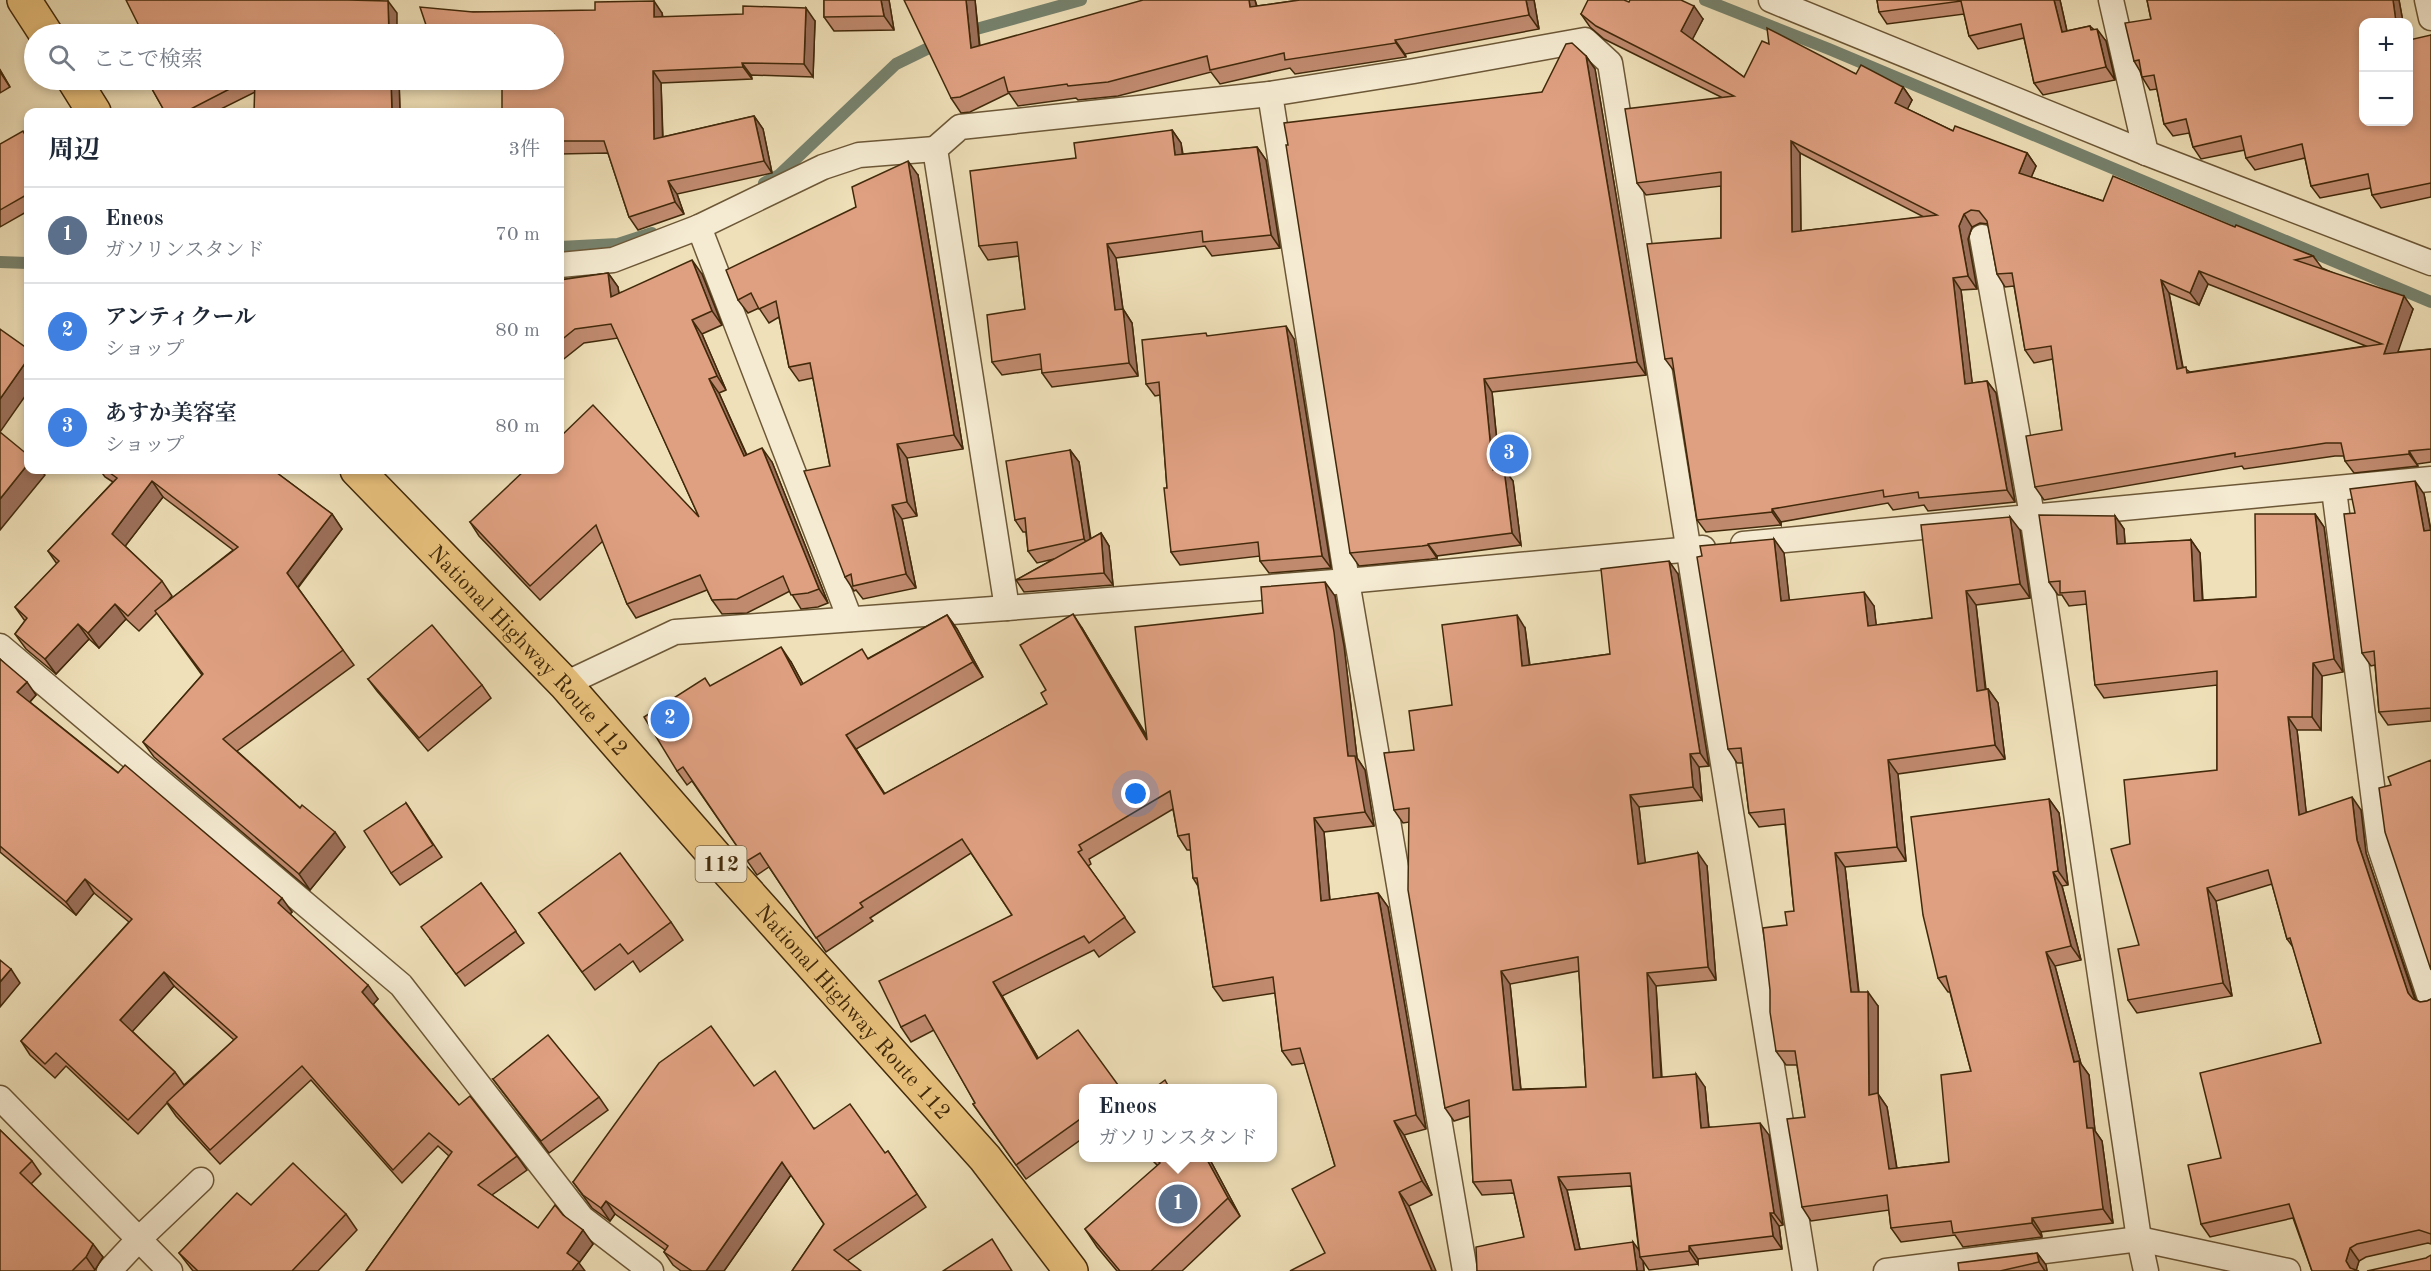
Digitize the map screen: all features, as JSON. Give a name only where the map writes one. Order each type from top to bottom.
[{"type":"highway","points":[[24,0],[40,24]]},
{"type":"highway","points":[[80,90],[92,108]]},
{"type":"highway","name":"National Highway Route 112","points":[[361,474],[565,684],[729,872],[986,1158],[1071,1271]]},
{"type":"lane","points":[[1771,0],[2146,153],[2431,263]]},
{"type":"lane","points":[[2110,0],[2146,153]]},
{"type":"lane","points":[[2427,0],[2431,18]]},
{"type":"lane","points":[[564,265],[613,260],[699,227],[823,167],[859,155],[935,149],[960,127],[1270,94],[1585,40],[1610,63],[1805,1271]]},
{"type":"lane","points":[[1270,94],[1347,581],[1465,1271]]},
{"type":"lane","points":[[935,149],[1007,608]]},
{"type":"lane","points":[[699,227],[850,620]]},
{"type":"lane","points":[[1982,237],[2032,515],[2139,1239],[2146,1271]]},
{"type":"lane","points":[[565,684],[675,632],[1347,581],[1689,550],[2032,515],[2334,490],[2431,479]]},
{"type":"lane","points":[[2334,490],[2380,848],[2431,1001]]},
{"type":"lane","points":[[0,646],[401,985],[582,1218],[651,1271]]},
{"type":"lane","points":[[0,1098],[170,1271]]},
{"type":"lane","points":[[109,1271],[201,1180]]},
{"type":"lane","points":[[1886,1271],[1935,1268],[2139,1239],[2288,1271]]},
{"type":"building","points":[[126,0],[388,1],[389,24],[138,24]]},
{"type":"building","points":[[824,0],[881,0],[884,16],[824,17]]},
{"type":"building","points":[[904,0],[966,0],[971,48],[1143,0],[1249,0],[1250,7],[1300,0],[1526,0],[1529,15],[1395,40],[1396,43],[1285,60],[1284,53],[1210,70],[1207,56],[1108,82],[1068,86],[1067,84],[1008,92],[1004,77],[960,97],[951,98]]},
{"type":"building","points":[[1588,0],[1629,2],[1630,0],[1681,0],[1694,6],[1681,31],[1744,77],[1762,41],[1769,44],[1767,28],[1856,74],[1861,65],[1903,87],[1895,103],[1953,131],[1955,126],[2027,153],[2019,173],[2103,201],[2113,176],[2235,227],[2236,225],[2313,256],[2295,260],[2404,296],[2384,354],[2431,349],[2431,449],[2409,451],[2409,454],[2345,461],[2341,443],[2326,443],[2235,457],[2235,453],[2035,487],[2026,436],[2062,430],[2051,346],[2025,350],[2012,273],[1997,274],[1987,221],[1979,211],[1971,210],[1964,214],[1959,226],[1968,276],[1953,278],[1965,384],[1987,381],[2007,490],[1919,498],[1918,492],[1884,497],[1883,490],[1772,509],[1772,512],[1697,520],[1672,358],[1665,359],[1647,244],[1721,238],[1721,172],[1637,183],[1625,109],[1734,96],[1596,26],[1581,14]],"holes":[[[1791,141],[1937,215],[1792,232]],[[2199,271],[2382,344],[2187,373],[2186,367],[2177,369],[2161,280],[2190,293]]]},
{"type":"building","points":[[1877,0],[2054,0],[2062,32],[2090,26],[2091,30],[2097,29],[2106,67],[2034,83],[2021,24],[1969,36],[1961,1],[1879,12]]},
{"type":"building","points":[[2147,0],[2393,0],[2395,18],[2359,18],[2359,126],[2413,126],[2413,39],[2431,35],[2431,183],[2372,195],[2368,174],[2311,186],[2302,144],[2246,158],[2241,136],[2193,147],[2186,119],[2164,124],[2154,75],[2142,77],[2139,60],[2134,61],[2125,23],[2151,19]]},
{"type":"building","points":[[654,1],[654,17],[743,14],[743,6],[806,8],[804,64],[742,63],[743,67],[653,71],[654,139],[754,116],[764,161],[668,181],[675,202],[629,217],[604,141],[564,141],[564,108],[502,108],[502,90],[564,90],[564,24],[426,24],[420,7],[473,12],[595,10],[595,2]]},
{"type":"building","points":[[1572,43],[1586,56],[1637,362],[1484,379],[1493,470],[1504,469],[1512,533],[1422,546],[1350,553],[1284,123],[1542,92],[1566,44]]},
{"type":"building","points":[[153,90],[228,90],[193,108],[163,108]]},
{"type":"building","points":[[255,90],[391,90],[392,108],[254,108]]},
{"type":"building","points":[[1172,130],[1175,155],[1257,147],[1271,235],[1203,242],[1202,231],[1107,244],[1115,310],[1123,309],[1129,363],[1042,373],[1040,354],[992,362],[987,315],[1025,309],[1017,242],[979,246],[970,171],[1076,158],[1074,143]]},
{"type":"building","points":[[23,131],[24,196],[0,210],[0,144]]},
{"type":"building","points":[[908,161],[954,435],[897,444],[907,502],[892,505],[906,574],[853,586],[851,574],[845,577],[804,471],[830,466],[810,363],[789,367],[776,301],[759,309],[751,293],[738,300],[726,270],[856,207],[852,187]]},
{"type":"building","points":[[692,260],[712,311],[692,320],[717,376],[709,379],[744,456],[762,448],[819,589],[791,595],[783,576],[737,599],[712,600],[700,575],[627,604],[596,525],[530,586],[470,522],[521,474],[564,474],[564,433],[593,405],[699,517],[611,324],[575,329],[564,338],[564,279],[608,273],[611,297]]},
{"type":"building","points":[[1286,326],[1322,556],[1260,561],[1258,542],[1171,552],[1164,488],[1167,488],[1159,382],[1146,384],[1142,340],[1206,333],[1207,336]]},
{"type":"building","points":[[0,329],[24,346],[24,365],[0,399]]},
{"type":"building","points":[[0,432],[24,452],[24,469],[0,499]]},
{"type":"building","points":[[1070,450],[1084,539],[1028,551],[1025,518],[1015,520],[1006,461]]},
{"type":"building","points":[[112,474],[278,474],[332,514],[287,573],[343,650],[223,739],[300,808],[302,805],[335,832],[299,874],[143,742],[203,674],[155,611],[238,547],[152,481],[112,534],[162,581],[128,616],[115,604],[88,633],[78,624],[45,659],[15,634],[27,618],[15,607],[59,561],[48,551],[117,478]]},
{"type":"building","points":[[2415,481],[2424,531],[2431,530],[2431,708],[2379,712],[2374,651],[2362,653],[2344,514],[2355,513],[2350,489]]},
{"type":"building","points":[[2255,514],[2315,514],[2334,659],[2313,663],[2312,717],[2288,717],[2299,815],[2352,797],[2357,840],[2408,993],[2420,1002],[2431,999],[2431,1234],[2419,1230],[2357,1244],[2350,1248],[2346,1261],[2350,1268],[2359,1271],[2312,1271],[2289,1204],[2201,1224],[2188,1165],[2221,1158],[2200,1073],[2321,1043],[2290,938],[2287,939],[2268,870],[2207,888],[2223,983],[2128,1000],[2118,949],[2139,945],[2111,849],[2130,844],[2124,780],[2217,770],[2217,671],[2095,685],[2085,591],[2060,593],[2060,581],[2049,582],[2039,515],[2115,516],[2117,544],[2191,540],[2194,601],[2256,597]]},
{"type":"building","points":[[2010,517],[2020,584],[1966,591],[1977,691],[1988,689],[1995,745],[1888,760],[1897,847],[1835,853],[1851,992],[1868,992],[1869,1095],[1878,1093],[1889,1169],[1949,1162],[1941,1075],[1971,1071],[1946,976],[1938,978],[1923,915],[1911,817],[2049,799],[2058,871],[2053,872],[2071,946],[2046,952],[2074,1062],[2079,1061],[2087,1128],[2093,1128],[2103,1209],[2032,1218],[2032,1223],[1953,1233],[1951,1221],[1891,1228],[1887,1195],[1802,1207],[1787,1119],[1805,1117],[1795,1051],[1776,1051],[1770,1012],[1770,990],[1763,928],[1787,925],[1785,912],[1794,911],[1784,809],[1749,813],[1741,748],[1728,749],[1697,557],[1702,556],[1700,546],[1774,539],[1781,601],[1864,592],[1868,626],[1932,618],[1921,525]]},
{"type":"building","points":[[1101,533],[1104,573],[1016,580]]},
{"type":"building","points":[[1669,561],[1700,753],[1690,754],[1693,787],[1630,795],[1638,864],[1698,853],[1708,967],[1647,973],[1653,1078],[1696,1074],[1701,1128],[1760,1123],[1774,1213],[1770,1213],[1773,1236],[1689,1246],[1689,1251],[1640,1257],[1630,1173],[1558,1177],[1575,1250],[1633,1242],[1637,1271],[1477,1271],[1476,1247],[1524,1237],[1511,1180],[1473,1182],[1469,1100],[1445,1108],[1408,890],[1409,808],[1394,810],[1384,753],[1414,750],[1409,711],[1452,705],[1442,625],[1517,615],[1522,666],[1610,654],[1601,569]],"holes":[[[1578,957],[1586,1087],[1513,1090],[1501,971]]]},
{"type":"building","points":[[1325,582],[1334,632],[1348,756],[1355,756],[1365,812],[1314,818],[1321,901],[1378,893],[1416,1115],[1394,1121],[1422,1181],[1399,1192],[1432,1271],[1290,1271],[1325,1253],[1292,1189],[1335,1166],[1300,1048],[1282,1051],[1273,977],[1213,987],[1197,878],[1193,878],[1189,834],[1178,836],[1170,791],[1079,845],[1082,850],[1078,852],[1125,917],[1089,943],[1084,936],[993,982],[1037,1059],[1078,1030],[1117,1084],[1079,1084],[1079,1120],[1016,1165],[973,1104],[975,1103],[925,1015],[901,1027],[879,981],[1012,915],[962,839],[860,903],[863,907],[816,938],[760,853],[747,861],[683,767],[677,771],[644,717],[705,678],[710,686],[781,647],[801,685],[862,649],[868,659],[947,615],[973,662],[846,735],[884,794],[1047,704],[1041,693],[1046,690],[1020,645],[1073,614],[1147,740],[1135,627],[1263,613],[1261,587]]},
{"type":"building","points":[[432,625],[482,685],[419,738],[368,679]]},
{"type":"building","points":[[0,659],[27,682],[17,692],[118,773],[125,765],[282,898],[278,903],[368,985],[362,992],[459,1105],[470,1096],[517,1156],[478,1185],[538,1228],[555,1205],[563,1215],[583,1230],[567,1253],[579,1262],[572,1271],[366,1271],[452,1152],[429,1133],[393,1170],[302,1066],[210,1150],[167,1102],[237,1037],[164,972],[120,1020],[175,1072],[128,1120],[56,1053],[45,1064],[21,1041],[132,919],[85,879],[66,902],[0,846]]},
{"type":"building","points":[[2431,760],[2431,970],[2385,832],[2379,788],[2391,785],[2388,777]]},
{"type":"building","points":[[406,803],[433,845],[391,873],[364,831]]},
{"type":"building","points":[[620,853],[671,922],[628,954],[620,944],[582,972],[539,913]]},
{"type":"building","points":[[481,883],[516,931],[456,974],[421,927]]},
{"type":"building","points":[[0,960],[11,969],[0,982]]},
{"type":"building","points":[[711,1026],[754,1086],[775,1071],[814,1129],[850,1104],[885,1153],[888,1151],[917,1194],[834,1250],[861,1271],[792,1271],[824,1224],[782,1162],[706,1271],[692,1271],[664,1252],[668,1246],[606,1201],[601,1208],[583,1195],[573,1182],[659,1063]]},
{"type":"building","points":[[548,1035],[599,1097],[541,1141],[493,1079]]},
{"type":"building","points":[[0,1130],[32,1161],[20,1173],[93,1244],[86,1257],[72,1271],[0,1271]]},
{"type":"building","points":[[1208,1162],[1228,1198],[1151,1271],[1120,1271],[1085,1229],[1160,1163]]},
{"type":"building","points":[[293,1163],[346,1214],[292,1271],[198,1271],[179,1253],[237,1193],[251,1205]]},
{"type":"building","points":[[992,1239],[1012,1271],[943,1271]]},
{"type":"building","points":[[2037,1253],[2039,1262],[2000,1271],[1959,1271],[1958,1263]]},
{"type":"building","points":[[2431,1255],[2431,1271],[2367,1271],[2426,1258]]},
{"type":"waterway","points":[[962,33],[1081,0]]},
{"type":"waterway","points":[[1705,0],[1829,49],[2431,302]]},
{"type":"waterway","points":[[764,183],[779,175],[896,64],[941,42]]},
{"type":"waterway","points":[[564,247],[618,244],[652,233]]},
{"type":"waterway","points":[[0,262],[24,263]]},
{"type":"place","name":"あすか美容室","points":[[1509,454]]},
{"type":"place","name":"アンティクール","points":[[670,719]]},
{"type":"place","name":"Eneos","points":[[1178,1204]]}]
